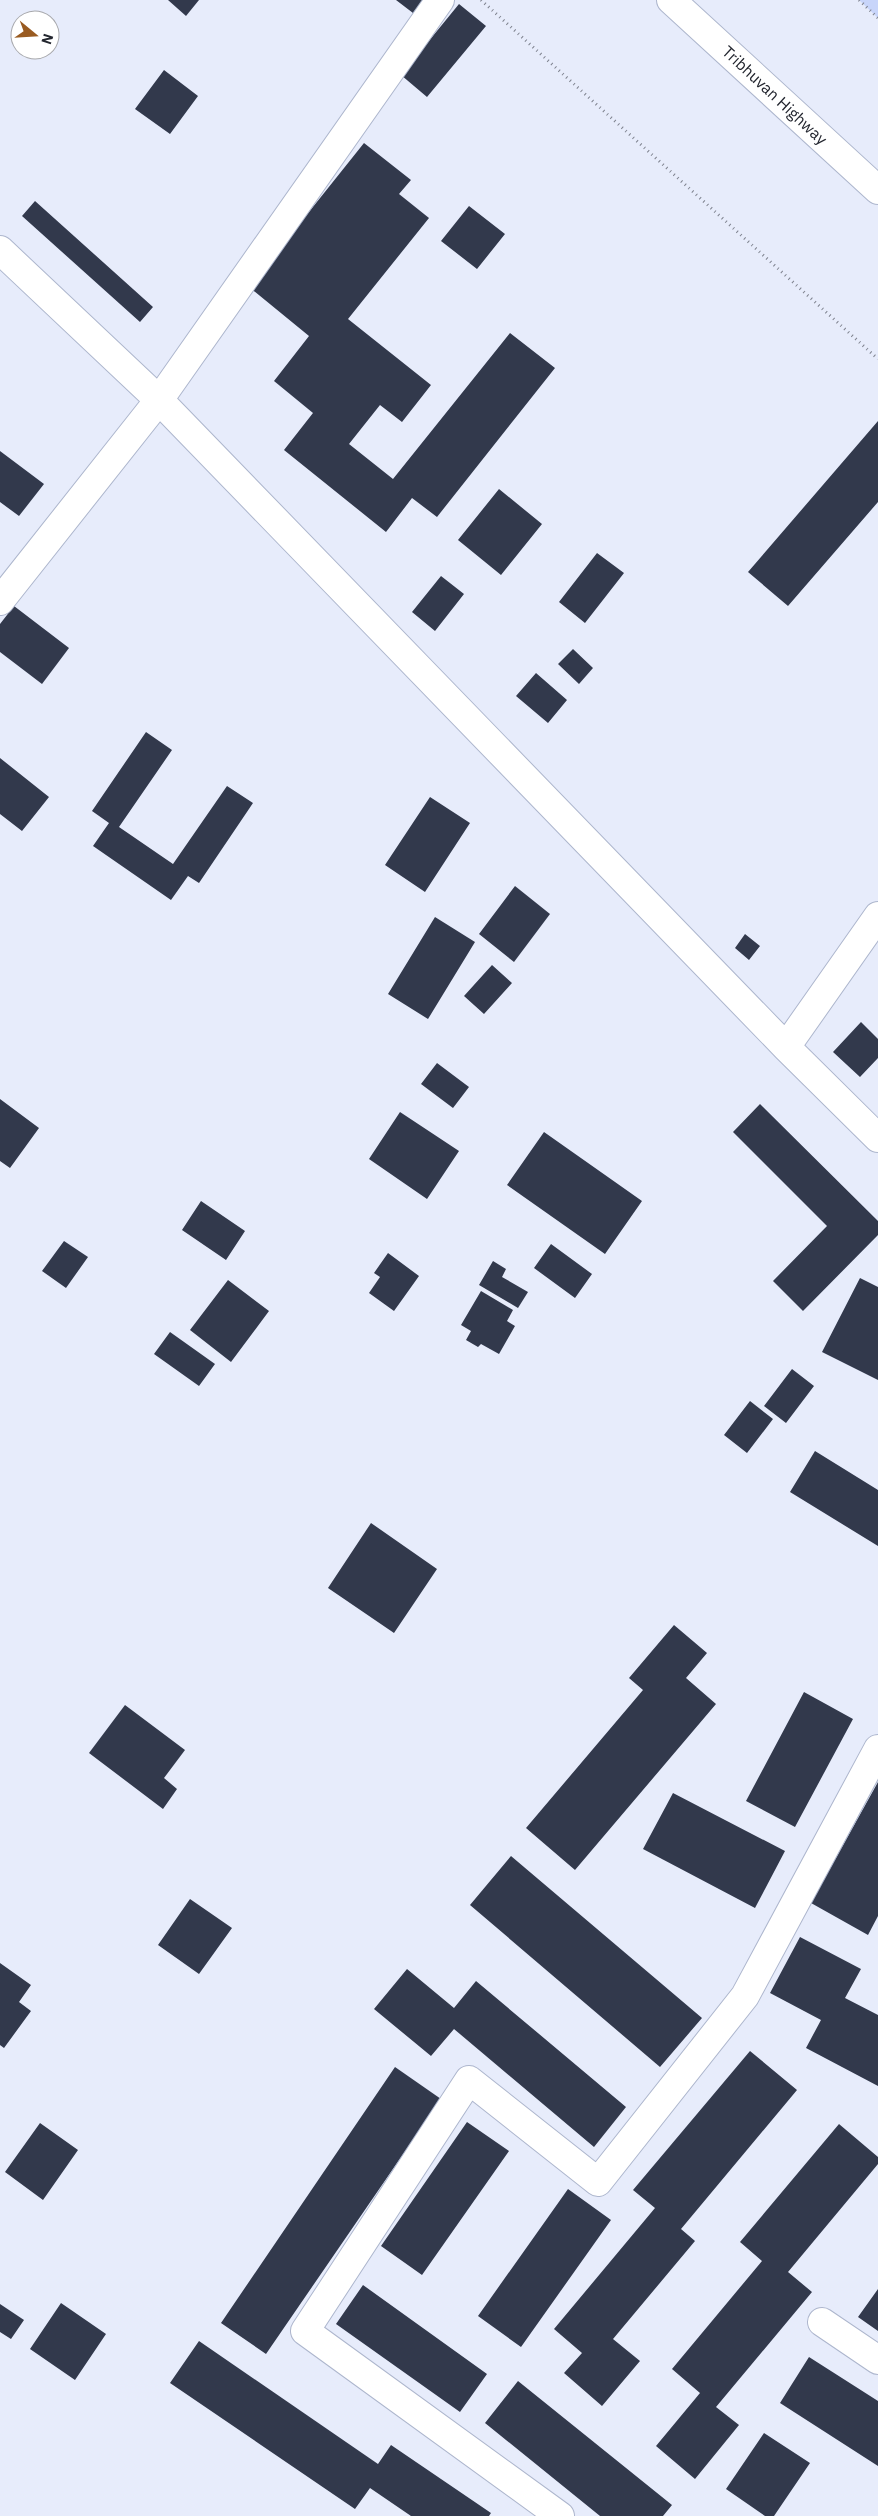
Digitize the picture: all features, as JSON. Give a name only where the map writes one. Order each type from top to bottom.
[{"type":"main road","points":[[0,601],[158,400],[440,0]]},
{"type":"main road","name":"Tribhuvan Highway","points":[[671,0],[878,190]]},
{"type":"main road","points":[[0,250],[158,400],[786,1047],[878,1138]]},
{"type":"main road","points":[[786,1047],[878,916]]},
{"type":"main road","points":[[560,2516],[305,2331],[468,2080],[598,2182],[745,1996],[878,1749]]},
{"type":"main road","points":[[822,2322],[878,2360]]},
{"type":"path","points":[[481,0],[878,360]]},
{"type":"path","points":[[859,0],[878,18]]},
{"type":"shaded area","points":[[859,0],[878,0],[878,18]]},
{"type":"building","points":[[168,0],[199,0],[186,16]]},
{"type":"building","points":[[396,0],[423,0],[413,13]]},
{"type":"building","points":[[459,4],[486,26],[427,97],[401,75]]},
{"type":"building","points":[[164,70],[198,96],[170,134],[135,109]]},
{"type":"building","points":[[364,143],[411,180],[399,194],[429,218],[348,319],[431,385],[402,422],[380,405],[349,444],[393,479],[510,333],[555,368],[437,517],[412,498],[386,532],[284,450],[313,413],[274,381],[309,336],[249,287]]},
{"type":"building","points":[[35,201],[153,307],[140,322],[22,216]]},
{"type":"building","points":[[469,206],[505,234],[477,269],[441,241]]},
{"type":"building","points":[[878,421],[878,502],[788,606],[748,572]]},
{"type":"building","points":[[0,451],[44,484],[19,516],[0,502]]},
{"type":"building","points":[[499,489],[542,524],[501,575],[458,540]]},
{"type":"building","points":[[597,553],[624,573],[585,623],[559,602]]},
{"type":"building","points":[[441,576],[464,594],[435,631],[412,612]]},
{"type":"building","points":[[14,606],[69,648],[42,684],[0,652],[0,624]]},
{"type":"building","points":[[573,649],[593,668],[579,684],[558,664]]},
{"type":"building","points":[[536,673],[567,700],[548,723],[516,696]]},
{"type":"building","points":[[146,732],[172,750],[119,827],[173,864],[227,786],[253,803],[199,883],[188,876],[171,900],[93,846],[109,823],[92,811]]},
{"type":"building","points":[[0,758],[49,797],[22,831],[0,814]]},
{"type":"building","points":[[430,797],[470,823],[425,892],[385,865]]},
{"type":"building","points":[[515,886],[550,914],[514,962],[479,934]]},
{"type":"building","points":[[435,917],[475,942],[428,1019],[388,994]]},
{"type":"building","points":[[745,934],[760,946],[749,960],[735,948]]},
{"type":"building","points":[[492,965],[512,983],[484,1014],[464,996]]},
{"type":"building","points":[[861,1022],[878,1039],[878,1058],[860,1077],[833,1052]]},
{"type":"building","points":[[437,1063],[469,1087],[453,1108],[421,1084]]},
{"type":"building","points":[[0,1099],[39,1128],[10,1168],[0,1161]]},
{"type":"building","points":[[760,1104],[878,1221],[878,1235],[803,1311],[773,1281],[827,1226],[733,1132]]},
{"type":"building","points":[[400,1112],[459,1151],[427,1199],[369,1159]]},
{"type":"building","points":[[544,1132],[642,1201],[605,1254],[507,1185]]},
{"type":"building","points":[[201,1201],[245,1231],[226,1260],[182,1230]]},
{"type":"building","points":[[64,1241],[88,1257],[66,1288],[42,1271]]},
{"type":"building","points":[[551,1244],[592,1274],[575,1298],[534,1268]]},
{"type":"building","points":[[388,1253],[419,1276],[394,1311],[369,1293],[380,1277],[374,1273]]},
{"type":"building","points":[[493,1261],[506,1269],[502,1277],[528,1292],[518,1308],[479,1285]]},
{"type":"building","points":[[860,1278],[878,1287],[878,1380],[822,1352]]},
{"type":"building","points":[[228,1280],[269,1311],[231,1362],[190,1330]]},
{"type":"building","points":[[481,1291],[513,1310],[507,1321],[515,1326],[499,1354],[481,1344],[478,1347],[466,1340],[471,1331],[461,1325]]},
{"type":"building","points":[[170,1332],[215,1364],[199,1386],[154,1354]]},
{"type":"building","points":[[792,1369],[814,1386],[786,1423],[764,1406]]},
{"type":"building","points":[[750,1401],[773,1419],[747,1453],[724,1435]]},
{"type":"building","points":[[815,1451],[878,1490],[878,1546],[790,1492]]},
{"type":"building","points":[[371,1523],[437,1569],[394,1633],[328,1588]]},
{"type":"building","points":[[674,1625],[707,1653],[686,1678],[716,1704],[575,1870],[526,1828],[643,1690],[629,1678]]},
{"type":"building","points":[[804,1692],[853,1719],[795,1827],[746,1801]]},
{"type":"building","points":[[125,1705],[185,1750],[164,1778],[177,1789],[163,1809],[89,1753]]},
{"type":"building","points":[[878,1782],[878,1916],[868,1935],[811,1903]]},
{"type":"building","points":[[673,1793],[785,1851],[755,1908],[643,1849]]},
{"type":"building","points":[[511,1856],[702,2018],[660,2067],[470,1905]]},
{"type":"building","points":[[190,1899],[232,1928],[199,1974],[158,1945]]},
{"type":"building","points":[[800,1937],[861,1969],[845,1998],[878,2015],[878,2086],[806,2048],[821,2020],[770,1993]]},
{"type":"building","points":[[0,1963],[31,1985],[19,2002],[31,2011],[4,2048],[0,2045]]},
{"type":"building","points":[[407,1969],[454,2008],[476,1981],[626,2107],[594,2147],[454,2029],[431,2056],[374,2009]]},
{"type":"building","points":[[750,2051],[797,2090],[681,2229],[695,2241],[613,2339],[640,2361],[602,2406],[564,2373],[582,2353],[554,2329],[655,2208],[633,2190]]},
{"type":"building","points":[[395,2067],[441,2099],[266,2354],[221,2323]]},
{"type":"building","points":[[467,2122],[509,2151],[422,2275],[381,2246]]},
{"type":"building","points":[[40,2123],[78,2150],[43,2200],[5,2172]]},
{"type":"building","points":[[839,2124],[878,2157],[878,2164],[788,2272],[812,2292],[716,2407],[739,2425],[695,2479],[656,2446],[700,2393],[672,2369],[762,2261],[740,2242]]},
{"type":"building","points":[[568,2189],[611,2220],[521,2347],[478,2316]]},
{"type":"building","points":[[363,2285],[487,2374],[460,2412],[336,2324]]},
{"type":"building","points":[[878,2289],[878,2331],[858,2317]]},
{"type":"building","points":[[61,2303],[106,2334],[75,2380],[30,2349]]},
{"type":"building","points":[[0,2304],[24,2320],[11,2339],[0,2332]]},
{"type":"building","points":[[199,2341],[378,2464],[391,2445],[491,2513],[489,2516],[411,2516],[370,2488],[355,2509],[170,2383]]},
{"type":"building","points":[[809,2357],[878,2401],[878,2466],[780,2403]]},
{"type":"building","points":[[518,2381],[672,2505],[663,2516],[600,2516],[485,2423]]},
{"type":"building","points":[[764,2433],[810,2463],[774,2516],[765,2516],[726,2489]]}]
